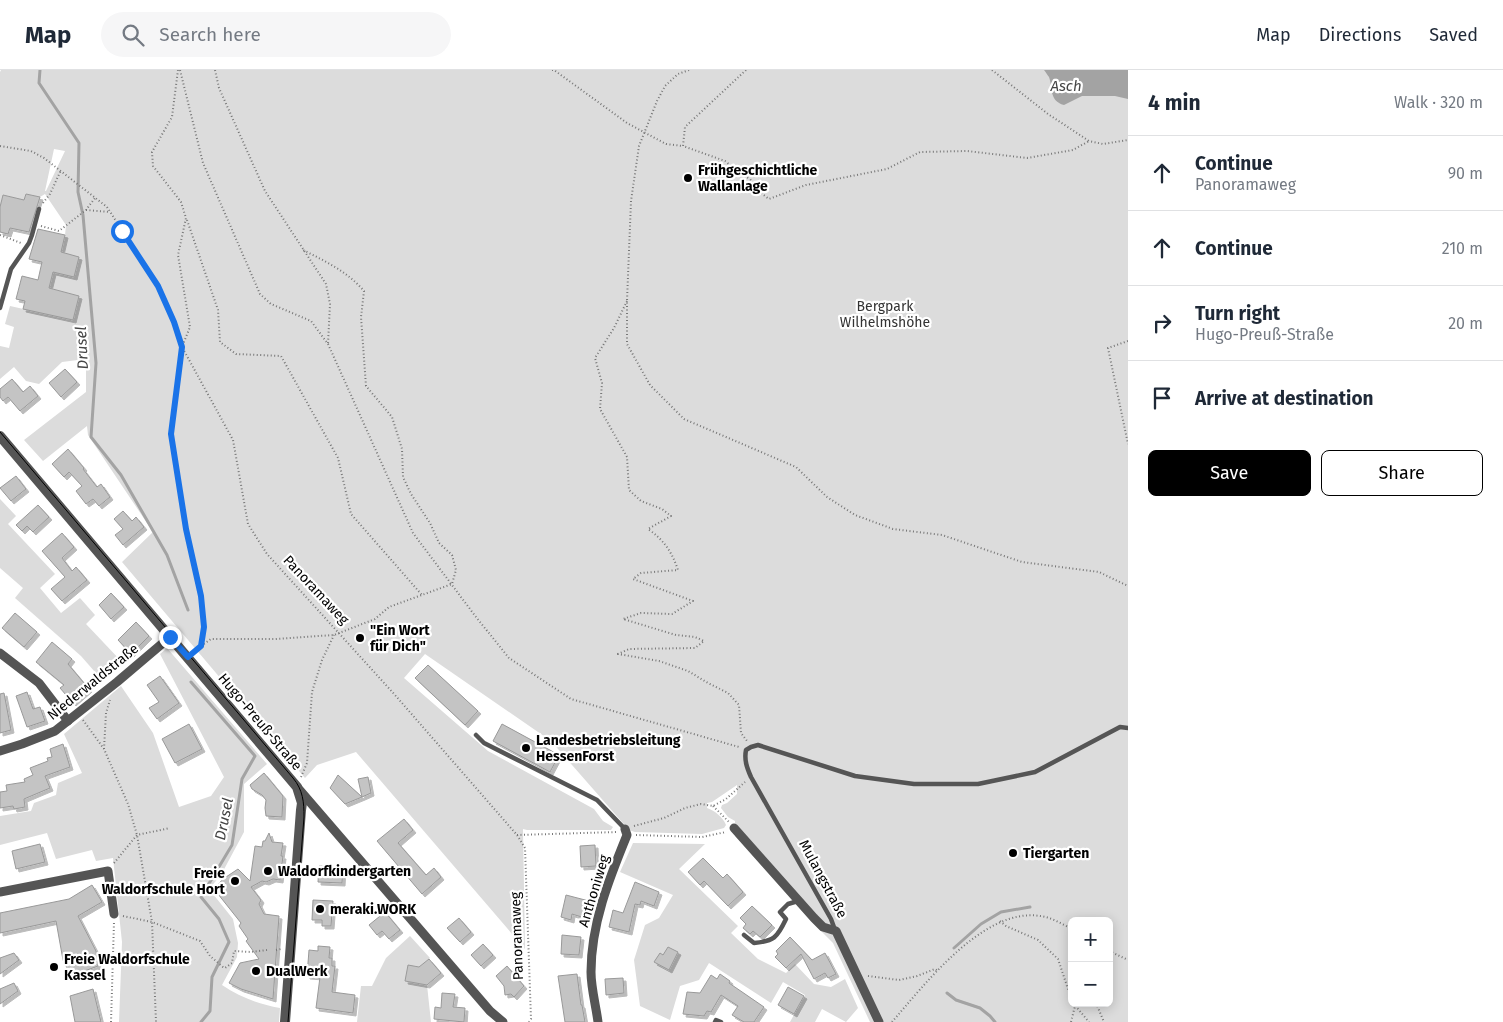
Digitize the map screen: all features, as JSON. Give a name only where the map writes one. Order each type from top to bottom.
[{"type":"street","name":"Hugo-Preuß-Straße","points":[[0,436],[297,787],[501,1022]]},
{"type":"street","name":"Niederwaldstraße","points":[[0,751],[55,731],[170,637]]},
{"type":"street","points":[[0,654],[39,683],[68,722]]},
{"type":"street","points":[[286,1022],[302,803],[297,787]]},
{"type":"street","points":[[734,828],[824,926],[836,931]]},
{"type":"street","name":"Anthoniweg","points":[[598,1022],[591,973],[595,928],[610,878],[630,833]]},
{"type":"street","points":[[0,892],[108,871],[114,914]]},
{"type":"street","name":"Mulangstraße","points":[[836,931],[880,1022]]},
{"type":"lane","points":[[0,308],[11,268],[32,236],[39,209]]},
{"type":"lane","points":[[746,750],[751,746],[758,745],[855,776],[914,784],[978,784],[1035,772],[1120,728],[1128,728]]},
{"type":"lane","points":[[476,735],[484,743],[596,800],[630,833]]},
{"type":"lane","name":"Mulangstraße","points":[[746,750],[746,765],[751,777],[831,918],[836,931]]},
{"type":"lane","points":[[744,935],[754,943],[770,942],[781,931],[786,919],[780,912],[788,904],[800,901]]},
{"type":"lane","points":[[715,1022],[716,1020],[721,1022]]},
{"type":"path","points":[[179,70],[172,117],[152,152],[153,166],[181,202],[218,310],[220,342],[236,354],[280,356],[338,458],[351,514],[422,595]]},
{"type":"path","points":[[179,70],[203,163],[260,294],[271,304],[312,321],[328,344],[413,533],[509,658],[571,699],[746,750]]},
{"type":"path","points":[[216,70],[219,88],[265,191],[326,284],[330,304],[328,344]]},
{"type":"path","points":[[552,70],[627,123],[666,144],[683,146],[726,161],[750,179],[761,193],[769,199],[806,185],[887,168],[920,152],[966,151],[1027,158],[1073,150],[1089,140]]},
{"type":"path","points":[[689,70],[678,74],[666,86],[657,101],[639,146],[631,201],[627,344],[650,385],[684,419],[796,466],[827,497],[855,514],[893,528],[942,535],[1022,562],[1099,572],[1128,586]]},
{"type":"path","points":[[683,146],[685,126],[746,70]]},
{"type":"path","points":[[992,70],[1048,114],[1089,140],[1103,144],[1128,140]]},
{"type":"path","name":"Panoramaweg","points":[[0,146],[31,151],[44,158],[107,207],[158,286],[174,322],[182,347],[234,440],[248,524],[267,554],[340,633],[517,834],[525,848],[531,1019],[529,1022]]},
{"type":"path","points":[[39,209],[50,194],[61,170]]},
{"type":"path","points":[[35,224],[59,231],[86,210],[95,198]]},
{"type":"path","points":[[86,210],[110,212]]},
{"type":"path","points":[[186,218],[178,255],[190,326],[182,347],[171,434],[186,529],[201,596],[204,627],[201,646]]},
{"type":"path","points":[[0,235],[18,241],[25,248]]},
{"type":"path","points":[[303,250],[328,262],[356,282],[364,291],[361,317],[366,386],[392,417],[402,449],[403,477],[411,494],[430,523],[439,543],[452,555],[456,570],[452,584]]},
{"type":"path","points":[[627,300],[614,328],[595,358],[602,383],[600,409],[627,457],[629,490],[641,501],[662,509],[671,516],[648,529],[657,535],[673,554],[678,570],[641,573],[633,579],[693,601],[672,614],[641,613],[623,620],[676,635],[695,637],[704,641],[695,648],[629,648],[618,654],[659,661],[688,670],[728,693],[739,704],[741,733],[751,746]]},
{"type":"path","points":[[1128,341],[1108,348],[1128,444]]},
{"type":"path","points":[[188,657],[211,639],[275,639],[334,635],[375,619],[389,607],[452,584]]},
{"type":"path","points":[[297,787],[307,763],[312,692],[322,660],[334,635]]},
{"type":"path","points":[[104,749],[106,713],[117,682]]},
{"type":"path","points":[[78,714],[104,749],[128,804],[137,834],[152,922],[156,1022]]},
{"type":"path","points":[[713,806],[726,799],[751,777]]},
{"type":"path","points":[[517,834],[620,832],[630,833],[702,837],[726,832],[734,828],[713,806],[701,804],[685,808],[630,833]]},
{"type":"path","points":[[108,871],[137,834],[170,828]]},
{"type":"path","points":[[111,1022],[114,914],[152,922],[200,941],[210,956],[225,968],[232,963],[234,950],[250,952],[267,950]]},
{"type":"path","points":[[892,1022],[956,953],[974,938],[1000,921],[1016,916],[1040,916],[1068,927]]},
{"type":"path","points":[[1000,921],[1006,926],[1038,940],[1058,959],[1068,988]]},
{"type":"path","points":[[1113,953],[1128,960]]},
{"type":"path","points":[[859,978],[864,976],[899,980],[935,969],[938,971]]},
{"type":"path","points":[[1071,1022],[1073,1007]]},
{"type":"path","points":[[1076,1007],[1089,1022]]},
{"type":"path","points":[[1098,1007],[1104,1022]]},
{"type":"green space","name":"Bergpark Wilhelmshöhe","points":[[1,70],[1128,70],[1128,1022],[870,1022],[833,943],[735,836],[735,821],[728,817],[721,808],[722,805],[737,794],[737,785],[712,802],[707,803],[707,808],[723,819],[726,825],[724,828],[702,834],[635,832],[629,830],[551,741],[425,654],[404,678],[488,751],[594,809],[603,821],[613,827],[611,830],[523,829],[525,949],[356,752],[317,765],[305,778],[122,562],[153,532],[88,435],[87,426],[43,461],[24,440],[86,392],[86,359],[62,362],[39,384],[26,381],[14,367],[0,379],[0,346],[9,348],[14,327],[5,324],[10,306],[73,320],[79,296],[49,288],[58,252],[65,235],[66,225],[45,194],[40,197],[26,194],[24,200],[3,195],[0,207]],"holes":[[[54,149],[65,151],[46,191],[45,191]]]},
{"type":"green space","points":[[0,499],[16,516],[8,524],[55,574],[40,588],[61,613],[80,598],[95,615],[86,624],[121,661],[102,680],[81,656],[15,598],[23,588],[0,568]]},
{"type":"green space","points":[[167,648],[267,764],[244,784],[244,832],[221,875],[209,889],[233,919],[238,943],[237,957],[222,985],[250,1000],[280,1008],[279,1022],[119,1022],[122,942],[113,858],[96,861],[92,850],[56,859],[47,833],[0,845],[0,816],[31,811],[34,803],[56,795],[58,783],[82,773],[64,734],[121,686],[153,733],[179,807],[211,796],[224,777],[160,654]]},
{"type":"green space","points":[[633,843],[705,844],[679,869],[738,926],[731,933],[758,959],[786,973],[795,964],[814,984],[831,987],[845,979],[858,1008],[846,1022],[822,1009],[815,1022],[790,1022],[805,995],[783,982],[771,1003],[709,963],[699,980],[680,986],[670,1020],[640,1006],[634,960],[645,925],[659,918],[673,895],[620,872]]},
{"type":"green space","points":[[410,936],[430,958],[405,981],[427,985],[431,1022],[357,1022],[361,986],[372,986],[386,958]]},
{"type":"water","name":"Asch","points":[[1044,70],[1128,70],[1128,99],[1115,96],[1082,96],[1064,105],[1059,103],[1052,94],[1049,77]]},
{"type":"building","points":[[26,194],[40,197],[29,232],[10,228],[8,234],[0,232],[0,207],[3,195],[24,200]]},
{"type":"building","points":[[38,229],[65,235],[61,252],[79,257],[74,277],[53,272],[49,288],[79,296],[73,320],[23,309],[25,301],[16,299],[22,276],[38,280],[42,262],[29,259]]},
{"type":"building","points":[[65,369],[77,382],[61,397],[49,383]]},
{"type":"building","points":[[12,379],[23,392],[30,386],[38,396],[20,411],[8,397],[3,401],[0,397],[0,389]]},
{"type":"building","points":[[68,449],[97,487],[101,484],[110,497],[99,506],[93,499],[86,504],[76,491],[82,486],[69,472],[64,477],[52,464]]},
{"type":"building","points":[[16,476],[26,489],[11,501],[0,488]]},
{"type":"building","points":[[38,505],[49,517],[33,532],[27,526],[22,531],[16,525]]},
{"type":"building","points":[[123,511],[132,521],[136,517],[144,527],[123,545],[115,535],[123,529],[114,519]]},
{"type":"building","points":[[62,533],[74,547],[62,558],[72,571],[76,567],[87,580],[62,601],[51,589],[65,577],[42,551]]},
{"type":"building","points":[[111,593],[124,607],[111,619],[99,605]]},
{"type":"building","points":[[15,613],[37,632],[24,647],[2,628]]},
{"type":"building","points":[[136,622],[149,636],[131,654],[118,640]]},
{"type":"building","points":[[52,642],[72,659],[68,664],[89,689],[73,703],[60,688],[64,685],[36,662]]},
{"type":"building","points":[[428,665],[478,711],[465,725],[415,678]]},
{"type":"building","points":[[160,676],[179,703],[157,719],[149,708],[159,702],[147,685]]},
{"type":"building","points":[[27,692],[33,709],[40,707],[45,721],[27,727],[16,696]]},
{"type":"building","points":[[4,693],[11,730],[0,733],[0,694]]},
{"type":"building","points":[[189,724],[202,749],[175,763],[162,739]]},
{"type":"building","points":[[502,724],[559,755],[550,772],[493,741]]},
{"type":"building","points":[[63,744],[70,767],[45,776],[50,788],[24,799],[25,807],[14,809],[13,806],[0,808],[0,792],[7,791],[6,785],[25,782],[24,779],[33,775],[30,768],[48,761],[47,758],[52,757],[50,749]]},
{"type":"building","points":[[264,773],[283,796],[282,817],[266,816],[266,800],[252,789],[250,785]]},
{"type":"building","points":[[338,775],[362,797],[345,804],[330,788]]},
{"type":"building","points":[[368,777],[371,793],[362,797],[358,779]]},
{"type":"building","points":[[404,819],[413,830],[398,843],[426,875],[434,868],[441,877],[422,894],[377,841]]},
{"type":"building","points":[[269,833],[272,842],[283,843],[280,880],[262,881],[251,887],[261,900],[259,904],[264,914],[279,916],[273,999],[241,989],[229,983],[240,963],[259,959],[246,941],[248,939],[239,926],[241,923],[214,889],[223,879],[238,869],[250,881],[255,846],[262,847],[263,841],[265,841]]},
{"type":"building","points":[[40,844],[45,862],[16,869],[12,851]]},
{"type":"building","points":[[595,845],[596,866],[581,867],[580,846]]},
{"type":"building","points":[[703,858],[723,878],[727,874],[743,892],[728,906],[704,881],[700,885],[688,872]]},
{"type":"building","points":[[319,866],[343,867],[342,883],[318,882]]},
{"type":"building","points":[[635,882],[659,892],[654,906],[641,901],[640,905],[635,904],[629,932],[609,927],[613,910],[623,913]]},
{"type":"building","points":[[92,885],[102,902],[78,916],[96,951],[98,966],[71,976],[63,960],[56,921],[0,933],[0,913],[69,899]]},
{"type":"building","points":[[566,895],[589,901],[585,918],[572,914],[571,920],[561,917]]},
{"type":"building","points":[[313,900],[333,901],[331,926],[322,926],[322,920],[312,920]]},
{"type":"building","points":[[752,906],[772,925],[760,937],[753,931],[750,934],[743,928],[746,924],[740,918]]},
{"type":"building","points":[[385,912],[400,930],[389,939],[382,931],[377,935],[369,925]]},
{"type":"building","points":[[459,918],[471,932],[460,942],[447,928]]},
{"type":"building","points":[[562,935],[581,937],[579,955],[561,954]]},
{"type":"building","points":[[790,937],[812,960],[825,953],[836,974],[828,978],[825,973],[814,979],[801,954],[786,968],[775,957],[778,954],[776,951]]},
{"type":"building","points":[[483,944],[493,955],[481,966],[471,955]]},
{"type":"building","points":[[318,946],[330,947],[329,958],[332,958],[332,966],[335,966],[332,992],[355,995],[353,1013],[316,1008],[320,977],[307,976],[309,950],[318,951]]},
{"type":"building","points":[[668,947],[678,952],[669,970],[654,962],[660,953],[663,955]]},
{"type":"building","points":[[14,953],[19,960],[0,974],[0,958]]},
{"type":"building","points":[[429,959],[441,973],[427,985],[405,981],[408,965],[419,967]]},
{"type":"building","points":[[507,966],[524,986],[514,997],[511,994],[505,995],[504,986],[496,976]]},
{"type":"building","points":[[577,974],[585,1022],[565,1022],[558,976]]},
{"type":"building","points":[[720,974],[730,981],[729,983],[764,1007],[754,1022],[744,1022],[732,1015],[738,1006],[721,995],[711,1012],[707,1011],[704,1016],[683,1014],[687,992],[700,993],[711,975],[717,979]]},
{"type":"building","points":[[623,978],[624,993],[606,995],[605,979]]},
{"type":"building","points":[[14,983],[18,991],[0,1004],[0,989]]},
{"type":"building","points":[[788,987],[804,996],[794,1014],[778,1005]]},
{"type":"building","points":[[93,989],[101,1022],[75,1022],[70,996]]},
{"type":"building","points":[[442,993],[455,994],[453,1007],[465,1008],[464,1022],[434,1019],[435,1007],[441,1008]]},
{"type":"waterway","name":"Drusel","points":[[40,70],[39,83],[79,143],[78,192],[83,215],[96,363],[91,437],[121,475],[167,555],[188,610]]},
{"type":"waterway","name":"Drusel","points":[[191,682],[255,756],[242,779],[232,845],[201,897],[219,919],[229,942],[212,977],[210,1011],[201,1022]]},
{"type":"waterway","points":[[954,948],[981,924],[1001,912],[1030,907]]},
{"type":"waterway","points":[[947,993],[956,1000],[980,1008],[995,1022]]},
{"type":"tram line","points":[[0,432],[299,787],[303,801],[304,817],[288,1022]]},
{"type":"place","name":"Frühgeschichtliche Wallanlage","points":[[688,178]]},
{"type":"place","name":"\"Ein Wort für Dich\"","points":[[360,638]]},
{"type":"place","name":"Landesbetriebsleitung HessenForst","points":[[526,748]]},
{"type":"place","name":"Tiergarten","points":[[1013,853]]},
{"type":"place","name":"Waldorfkindergarten","points":[[268,871]]},
{"type":"place","name":"Freie Waldorfschule Hort","points":[[235,881]]},
{"type":"place","name":"meraki.WORK","points":[[320,909]]},
{"type":"place","name":"Freie Waldorfschule Kassel","points":[[54,967]]},
{"type":"place","name":"DualWerk","points":[[256,971]]},
{"type":"route","points":[[122,231],[158,286],[174,322],[182,347],[171,434],[186,529],[201,596],[204,627],[201,646],[188,657],[170,637]]}]
